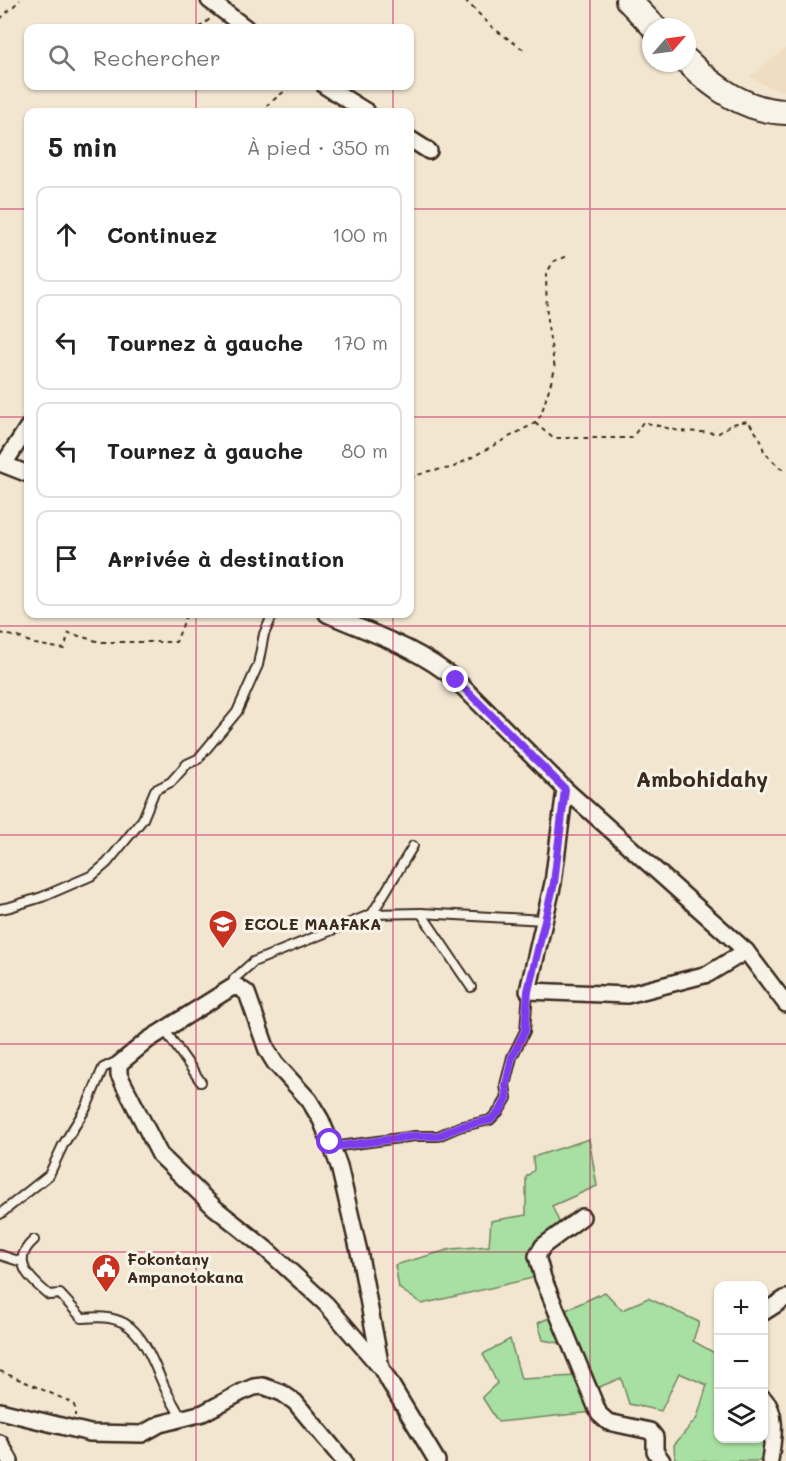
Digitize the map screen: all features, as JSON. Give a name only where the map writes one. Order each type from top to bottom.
[{"type":"main road","points":[[628,0],[645,18]]},
{"type":"main road","points":[[696,69],[733,98],[773,112],[786,112]]},
{"type":"street","points":[[209,0],[241,24]]},
{"type":"street","points":[[331,90],[361,108]]},
{"type":"street","points":[[414,142],[429,151]]},
{"type":"street","points":[[24,433],[2,464],[24,472]]},
{"type":"street","points":[[336,618],[419,653],[456,680],[565,789],[746,951],[786,1004]]},
{"type":"street","points":[[565,789],[554,883],[528,991],[627,995],[708,974],[746,951]]},
{"type":"street","points":[[381,1368],[360,1256],[332,1147],[321,1120],[309,1100],[275,1063],[267,1050],[247,993],[238,987],[231,988],[164,1029],[127,1057],[119,1064],[118,1075],[160,1155],[215,1208],[266,1249],[326,1304],[381,1368],[437,1461]]},
{"type":"street","points":[[582,1217],[543,1246],[537,1257],[543,1278],[598,1414],[608,1422],[650,1431],[655,1437],[655,1451],[662,1461]]},
{"type":"street","points":[[768,1309],[786,1298]]},
{"type":"street","points":[[0,1411],[90,1433],[142,1434],[160,1424],[204,1413],[254,1387],[270,1388],[295,1402],[344,1461]]},
{"type":"street","points":[[768,1404],[774,1427],[770,1461]]},
{"type":"street","points":[[0,1443],[10,1461]]},
{"type":"lane","points":[[0,909],[42,897],[93,874],[108,863],[143,819],[155,790],[171,782],[187,765],[198,759],[237,712],[258,665],[264,634],[271,618]]},
{"type":"lane","points":[[372,914],[413,846]]},
{"type":"lane","points":[[421,913],[471,987]]},
{"type":"lane","points":[[231,988],[234,979],[254,962],[372,914],[421,913],[544,920]]},
{"type":"lane","points":[[332,1147],[415,1136],[438,1136],[459,1127],[490,1120],[500,1111],[507,1098],[506,1085],[512,1057],[525,1031],[528,991]]},
{"type":"lane","points":[[164,1029],[201,1082]]},
{"type":"lane","points":[[0,1214],[49,1175],[63,1145],[86,1108],[103,1068],[127,1057]]},
{"type":"lane","points":[[34,1239],[26,1246],[21,1259],[25,1271],[49,1295],[60,1294],[82,1318],[104,1317],[124,1323],[138,1336],[182,1419]]},
{"type":"lane","points":[[0,1255],[22,1262]]},
{"type":"path","points":[[0,19],[20,0]]},
{"type":"path","points":[[465,0],[493,28],[524,50]]},
{"type":"path","points":[[266,106],[286,90]]},
{"type":"path","points":[[414,477],[429,471],[452,468],[535,423],[541,415],[555,369],[547,321],[546,274],[554,261],[568,256]]},
{"type":"path","points":[[535,423],[553,438],[632,438],[643,422],[680,431],[719,433],[732,424],[748,421],[761,440],[764,452],[780,468],[786,470]]},
{"type":"path","points":[[0,633],[35,644],[64,649],[69,633],[100,642],[176,642],[185,618]]},
{"type":"path","points":[[0,1371],[73,1403],[75,1408],[73,1428]]},
{"type":"shaded area","points":[[786,48],[786,91],[770,88],[749,77]]},
{"type":"green space","points":[[589,1139],[597,1186],[552,1206],[560,1224],[537,1243],[537,1277],[422,1304],[399,1288],[395,1265],[451,1249],[489,1246],[491,1221],[526,1215],[526,1177],[534,1170],[533,1157]]},
{"type":"green space","points":[[605,1292],[622,1310],[648,1298],[699,1322],[693,1341],[714,1353],[714,1443],[765,1443],[761,1461],[675,1461],[674,1445],[697,1418],[707,1385],[679,1373],[661,1411],[629,1404],[621,1378],[592,1390],[593,1412],[498,1422],[482,1397],[497,1383],[483,1354],[510,1339],[521,1379],[576,1376],[570,1345],[543,1340],[538,1323]]},
{"type":"place","name":"ECOLE MAAFAKA","points":[[223,950]]},
{"type":"place","name":"Fokontany Ampanotokana","points":[[106,1294]]},
{"type":"district","name":"Ambohidahy","points":[[702,779]]},
{"type":"route","points":[[330,1142],[332,1147],[415,1136],[438,1136],[459,1127],[490,1120],[500,1111],[507,1098],[506,1085],[512,1057],[525,1031],[528,991],[554,883],[565,789],[456,680]]}]
